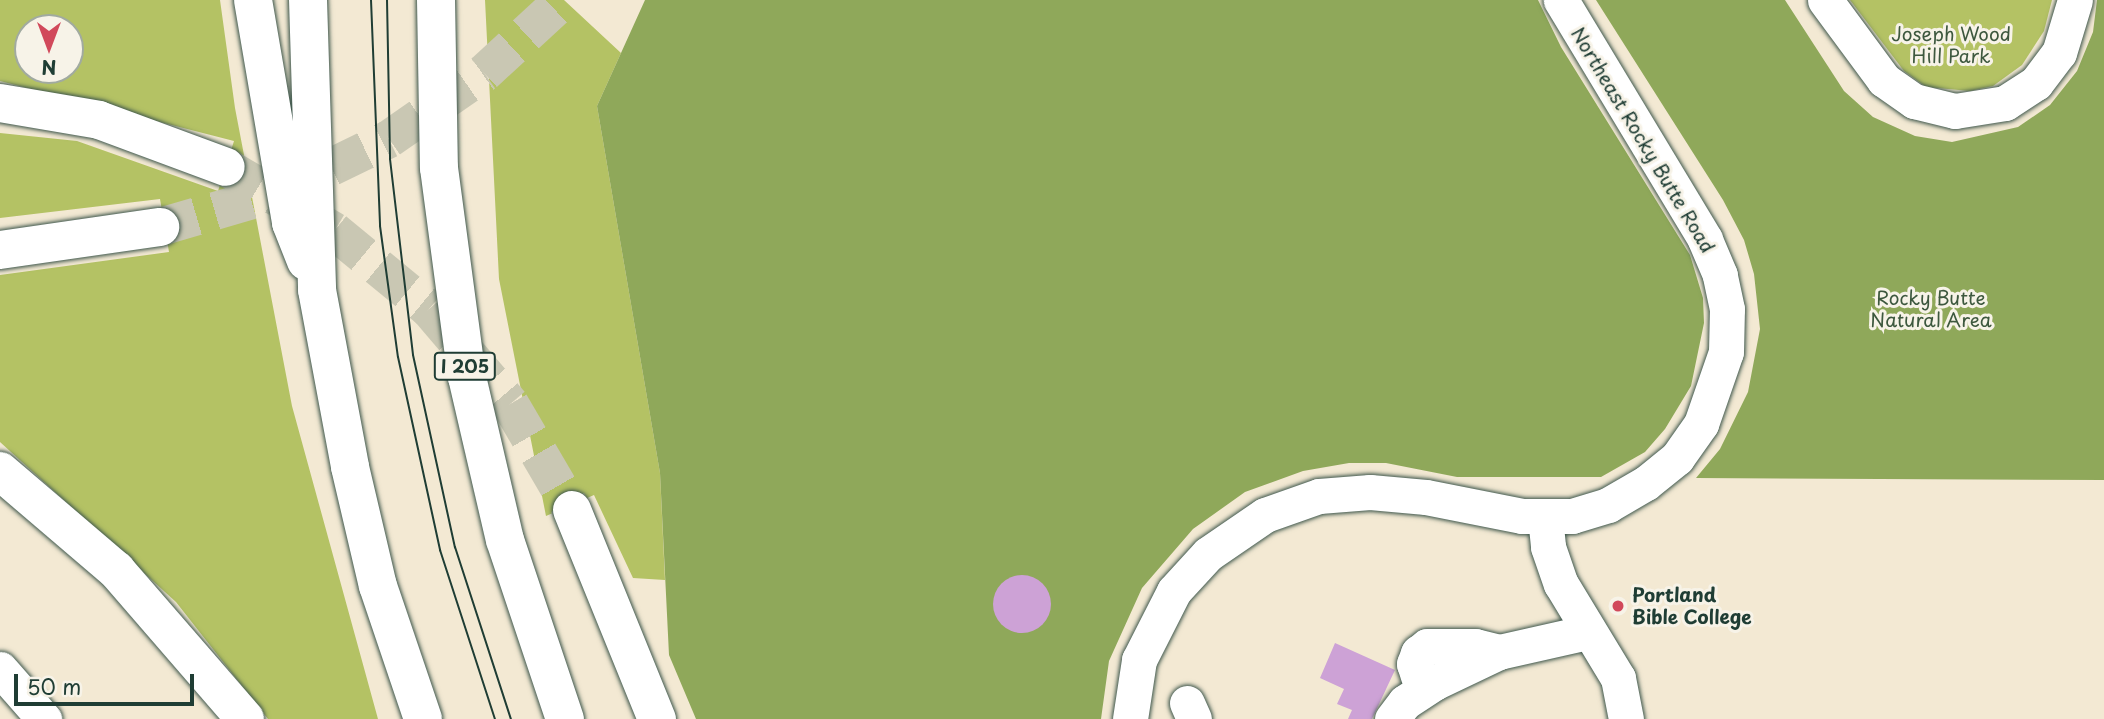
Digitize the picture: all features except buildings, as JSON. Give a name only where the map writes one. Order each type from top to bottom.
[{"type":"highway","points":[[253,0],[291,223],[317,290]]},
{"type":"highway","points":[[308,0],[317,290],[350,467],[378,586],[423,719]]},
{"type":"highway","name":"I 205","points":[[436,0],[439,168],[467,377],[505,540],[565,719]]},
{"type":"highway","points":[[0,103],[120,126],[226,167]]},
{"type":"highway","points":[[0,250],[160,227]]},
{"type":"highway","points":[[0,471],[116,570],[245,719]]},
{"type":"highway","points":[[572,510],[657,719]]},
{"type":"street","name":"Northeast Rocky Butte Road","points":[[1130,719],[1139,660],[1174,591],[1208,554],[1265,515],[1319,496],[1370,492],[1545,517],[1572,516],[1608,505],[1677,458],[1713,398],[1727,329],[1725,292],[1705,239],[1561,0]]},
{"type":"street","points":[[1825,0],[1884,80],[1914,101],[1955,111],[1997,106],[2036,83],[2059,53],[2075,0]]},
{"type":"street","points":[[1545,517],[1548,547],[1561,584],[1618,678],[1626,719]]},
{"type":"street","points":[[1392,719],[1405,702],[1434,683],[1499,652],[1588,632]]},
{"type":"street","points":[[0,669],[44,719]]},
{"type":"green space","points":[[0,0],[220,0],[235,108],[292,406],[378,719],[268,719],[176,602],[0,442],[0,275],[169,252],[160,199],[0,218],[0,133],[77,141],[218,191],[234,141],[0,81]]},
{"type":"green space","points":[[485,0],[564,0],[621,53],[597,106],[660,473],[665,580],[633,578],[594,495],[546,516],[499,279]]},
{"type":"green space","points":[[645,0],[1538,0],[1561,47],[1690,255],[1703,298],[1704,323],[1691,386],[1665,429],[1645,452],[1601,477],[1457,477],[1386,463],[1349,463],[1303,471],[1245,492],[1193,529],[1142,588],[1109,661],[1101,719],[696,719],[669,655],[660,473],[597,106]]},
{"type":"green space","name":"Rocky Butte Natural Area","points":[[1596,0],[1785,0],[1844,91],[1873,117],[1915,136],[1952,142],[2018,127],[2050,105],[2077,71],[2093,32],[2097,0],[2104,0],[2104,480],[1696,478],[1720,449],[1748,392],[1760,329],[1754,274],[1744,240],[1723,200]]},
{"type":"green space","name":"Joseph Wood Hill Park","points":[[1850,0],[2052,0],[2044,31],[2022,65],[1993,86],[1970,91],[1926,87],[1904,71]]},
{"type":"tunnel","points":[[160,227],[280,192],[389,139],[484,73],[563,0]]},
{"type":"tunnel","points":[[226,167],[334,231],[429,309],[510,404],[572,510]]},
{"type":"tram line","points":[[371,0],[380,226],[398,357],[440,550],[495,719]]},
{"type":"tram line","points":[[387,0],[390,159],[413,355],[455,547],[511,719]]},
{"type":"place","name":"Portland Bible College","points":[[1618,606]]}]
